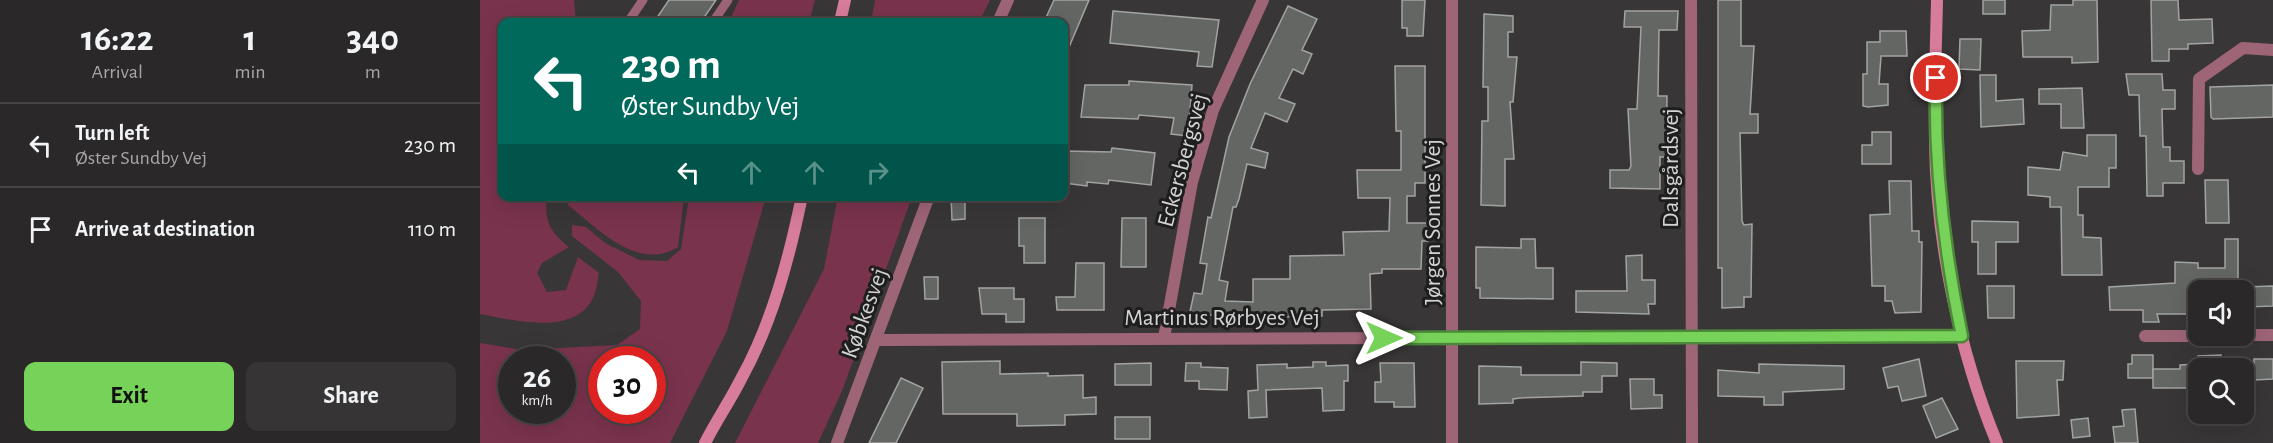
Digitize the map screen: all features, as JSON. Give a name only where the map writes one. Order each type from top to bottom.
[{"type":"street","points":[[841,18],[845,0]]},
{"type":"street","points":[[1000,18],[1008,0]]},
{"type":"street","name":"Eckersbergsvej","points":[[1164,338],[1192,182],[1211,115],[1263,0]]},
{"type":"street","name":"Jørgen Sonnes Vej","points":[[1452,0],[1452,443]]},
{"type":"street","name":"Dalsgårdsvej","points":[[1691,0],[1692,443]]},
{"type":"street","points":[[1937,0],[1935,142],[1944,240],[1962,336],[1980,402],[1997,443]]},
{"type":"street","points":[[2198,169],[2199,80],[2242,48],[2273,50]]},
{"type":"street","points":[[705,443],[742,379],[768,320],[792,241],[801,201]]},
{"type":"street","name":"Købkesvej","points":[[837,443],[878,340],[927,201]]},
{"type":"street","points":[[2254,336],[2273,335]]},
{"type":"street","name":"Martinus Rørbyes Vej","points":[[878,340],[1962,336]]},
{"type":"street","points":[[2145,336],[2188,336]]},
{"type":"street","points":[[698,443],[715,423]]},
{"type":"lane","points":[[631,18],[643,0]]},
{"type":"lane","points":[[715,18],[728,0]]},
{"type":"shaded area","points":[[480,0],[574,0],[576,18],[498,18],[498,201],[547,201],[546,213],[550,225],[557,236],[569,247],[542,263],[537,273],[547,292],[566,290],[578,257],[599,273],[596,290],[592,300],[583,311],[571,318],[556,322],[524,322],[480,314]]},
{"type":"shaded area","points":[[739,0],[815,0],[810,18],[731,18]]},
{"type":"shaded area","points":[[875,0],[990,0],[981,18],[872,18]]},
{"type":"shaded area","points":[[568,201],[684,201],[678,247],[663,253],[648,254],[634,251],[605,235],[568,205]]},
{"type":"shaded area","points":[[688,201],[765,201],[727,331],[670,443],[480,443],[480,343],[498,346],[498,424],[576,424],[576,347],[588,347],[588,424],[666,424],[666,346],[598,346],[617,345],[640,329],[641,301],[618,272],[572,236],[572,225],[586,227],[605,243],[639,260],[667,261],[681,249]]},
{"type":"shaded area","points":[[837,201],[911,201],[842,391],[818,443],[735,443],[824,269]]},
{"type":"building","points":[[669,0],[716,0],[704,18],[657,18]]},
{"type":"building","points":[[1054,0],[1089,0],[1068,50],[1068,18],[1046,18]]},
{"type":"building","points":[[1402,0],[1425,0],[1423,36],[1407,36],[1407,28],[1402,28]]},
{"type":"building","points":[[1718,0],[1741,0],[1741,46],[1754,46],[1750,114],[1758,114],[1758,133],[1740,133],[1742,221],[1744,225],[1752,224],[1751,297],[1744,297],[1744,307],[1722,308],[1722,268],[1718,268]]},
{"type":"building","points":[[1983,0],[2005,0],[2005,14],[1983,14]]},
{"type":"building","points":[[2073,0],[2097,0],[2098,62],[2072,63],[2072,57],[2023,57],[2022,31],[2050,30],[2051,5],[2073,5]]},
{"type":"building","points":[[2151,0],[2178,0],[2179,20],[2212,19],[2213,43],[2188,44],[2188,49],[2169,49],[2169,61],[2152,61]]},
{"type":"building","points":[[1288,6],[1317,19],[1302,50],[1312,54],[1303,74],[1293,69],[1279,98],[1295,104],[1287,122],[1265,113],[1251,148],[1268,153],[1265,168],[1247,164],[1239,199],[1236,207],[1233,207],[1219,280],[1228,282],[1225,301],[1253,302],[1253,279],[1290,279],[1290,256],[1344,255],[1343,232],[1389,231],[1390,198],[1358,198],[1357,170],[1401,170],[1401,131],[1396,131],[1395,66],[1425,66],[1425,183],[1415,183],[1415,196],[1407,196],[1407,223],[1428,223],[1428,241],[1422,241],[1421,269],[1382,269],[1382,273],[1370,274],[1371,309],[1322,310],[1322,316],[1230,318],[1190,312],[1194,293],[1202,294],[1207,264],[1200,263],[1208,217],[1211,218],[1229,137],[1250,84]]},
{"type":"building","points":[[1113,11],[1219,20],[1212,67],[1197,66],[1199,52],[1110,43]]},
{"type":"building","points":[[1625,11],[1678,11],[1677,30],[1659,30],[1658,96],[1667,96],[1666,157],[1660,157],[1660,189],[1610,188],[1610,170],[1629,170],[1631,166],[1628,109],[1637,109],[1641,27],[1624,27]]},
{"type":"building","points":[[1484,14],[1513,16],[1513,32],[1508,32],[1508,57],[1517,57],[1513,102],[1510,102],[1514,159],[1505,159],[1505,206],[1481,205],[1482,121],[1488,121],[1488,87],[1483,87]]},
{"type":"building","points":[[1880,31],[1906,31],[1907,56],[1881,56],[1879,84],[1888,84],[1888,105],[1868,107],[1863,106],[1863,74],[1867,74],[1867,42],[1880,42]]},
{"type":"building","points":[[1960,39],[1981,39],[1980,70],[1959,69]]},
{"type":"building","points":[[2126,74],[2162,74],[2163,90],[2175,90],[2175,109],[2162,109],[2163,147],[2170,147],[2170,161],[2184,161],[2184,183],[2163,183],[2163,196],[2147,196],[2146,136],[2140,136],[2139,95],[2129,95]]},
{"type":"building","points":[[1980,75],[1996,75],[1996,101],[2023,99],[2024,124],[1981,127]]},
{"type":"building","points":[[1129,81],[1192,85],[1188,136],[1171,134],[1174,118],[1139,115],[1138,119],[1081,117],[1085,85],[1129,85]]},
{"type":"building","points":[[2273,85],[2273,117],[2213,119],[2211,117],[2210,87]]},
{"type":"building","points":[[2082,88],[2084,128],[2061,128],[2061,104],[2039,104],[2039,89]]},
{"type":"building","points":[[1872,132],[1891,132],[1891,164],[1862,164],[1862,145],[1872,145]]},
{"type":"building","points":[[2087,135],[2116,135],[2116,168],[2109,168],[2109,187],[2078,187],[2078,215],[2083,215],[2083,237],[2101,238],[2102,275],[2062,275],[2061,207],[2050,207],[2050,197],[2028,195],[2028,167],[2060,170],[2063,152],[2087,156]]},
{"type":"building","points":[[1112,148],[1155,153],[1151,185],[1109,180],[1108,184],[1087,182],[1087,186],[1068,184],[1068,151],[1111,152]]},
{"type":"building","points":[[2205,180],[2228,180],[2229,223],[2206,223]]},
{"type":"building","points":[[1889,181],[1911,181],[1912,231],[1919,231],[1919,242],[1922,242],[1921,312],[1895,313],[1892,301],[1885,301],[1885,286],[1872,286],[1870,215],[1890,214]]},
{"type":"building","points":[[951,201],[965,201],[965,219],[952,220]]},
{"type":"building","points":[[1019,218],[1045,218],[1045,263],[1024,263],[1024,246],[1019,246]]},
{"type":"building","points":[[1122,218],[1146,218],[1146,267],[1121,267]]},
{"type":"building","points":[[1972,221],[2018,222],[2018,242],[1996,242],[1996,274],[1978,274],[1978,242],[1972,242]]},
{"type":"building","points":[[1521,239],[1535,239],[1536,268],[1553,268],[1553,299],[1480,298],[1480,288],[1476,288],[1476,247],[1521,248]]},
{"type":"building","points":[[2225,239],[2238,239],[2238,280],[2188,280],[2188,314],[2157,314],[2159,322],[2143,322],[2143,310],[2110,310],[2109,287],[2175,283],[2175,262],[2198,263],[2198,268],[2225,268]]},
{"type":"building","points":[[1642,255],[1642,280],[1655,280],[1655,304],[1648,304],[1649,314],[1576,312],[1576,291],[1627,291],[1626,256]]},
{"type":"building","points":[[1076,263],[1104,263],[1104,310],[1057,310],[1056,297],[1075,297]]},
{"type":"building","points":[[924,277],[938,277],[938,299],[925,299]]},
{"type":"building","points":[[1987,286],[2014,286],[2014,318],[1988,318]]},
{"type":"building","points":[[2273,286],[2273,306],[2254,307],[2254,287]]},
{"type":"building","points":[[979,288],[1014,288],[1014,299],[1024,299],[1024,322],[1006,322],[1006,314],[982,314]]},
{"type":"building","points":[[2132,355],[2153,355],[2153,378],[2128,378],[2128,364],[2132,364]]},
{"type":"building","points":[[2221,355],[2221,358],[2198,358],[2198,356]]},
{"type":"building","points":[[1919,359],[1926,396],[1902,401],[1898,386],[1888,388],[1883,368]]},
{"type":"building","points":[[2254,359],[2273,359],[2273,379],[2254,380]]},
{"type":"building","points":[[1000,361],[1000,374],[1083,375],[1083,398],[1096,397],[1096,414],[1065,415],[1065,425],[1017,426],[1017,414],[943,414],[942,362]]},
{"type":"building","points":[[2016,361],[2064,361],[2063,380],[2057,380],[2059,415],[2017,418]]},
{"type":"building","points":[[1313,362],[1326,362],[1326,366],[1348,365],[1348,381],[1344,381],[1344,410],[1323,411],[1322,388],[1266,390],[1267,417],[1249,418],[1248,391],[1258,390],[1257,365],[1287,364],[1287,368],[1313,367]]},
{"type":"building","points":[[1581,362],[1617,363],[1617,376],[1602,376],[1602,392],[1583,392],[1583,396],[1520,398],[1513,399],[1513,403],[1479,404],[1479,366],[1521,367],[1521,375],[1581,375]]},
{"type":"building","points":[[1151,363],[1151,385],[1115,385],[1115,364]]},
{"type":"building","points":[[1186,363],[1201,363],[1201,367],[1228,368],[1227,390],[1199,389],[1199,381],[1185,381]]},
{"type":"building","points":[[1380,363],[1414,363],[1415,407],[1394,407],[1394,402],[1375,402],[1375,382],[1381,382]]},
{"type":"building","points":[[1759,364],[1844,366],[1844,389],[1783,392],[1783,405],[1764,405],[1764,397],[1718,396],[1718,370],[1759,373]]},
{"type":"building","points":[[2180,365],[2188,365],[2188,388],[2153,388],[2153,369],[2180,369]]},
{"type":"building","points":[[901,378],[923,388],[896,443],[869,443]]},
{"type":"building","points":[[1630,379],[1654,379],[1654,395],[1662,395],[1662,408],[1631,409]]},
{"type":"building","points":[[1942,398],[1958,429],[1936,438],[1923,406]]},
{"type":"building","points":[[2135,409],[2138,443],[2115,443],[2113,427],[2124,426],[2122,410]]},
{"type":"building","points":[[1115,417],[1150,417],[1150,439],[1115,439]]},
{"type":"building","points":[[2088,418],[2090,436],[2073,438],[2071,420]]},
{"type":"route","points":[[1384,338],[1962,336],[1944,240],[1937,179],[1936,78]]}]
